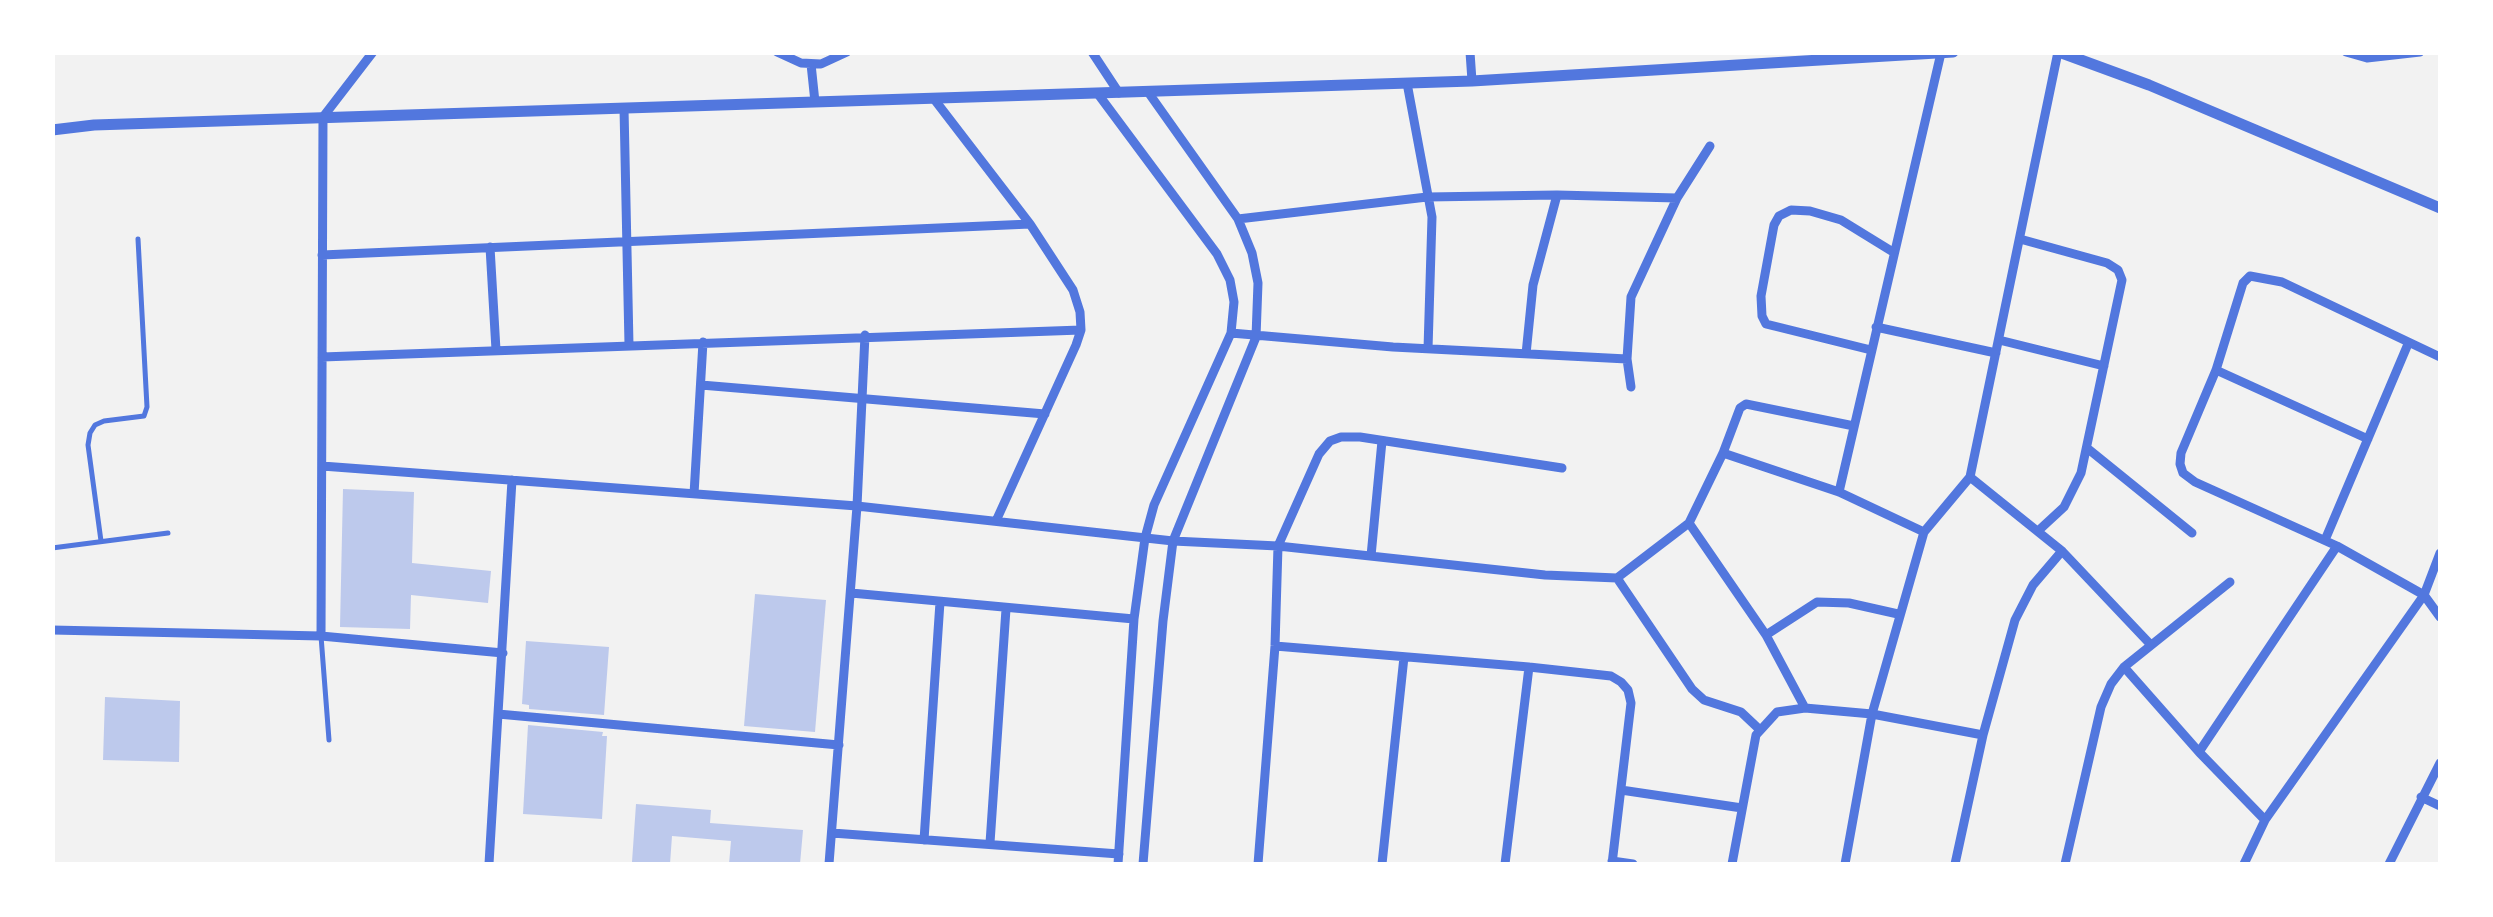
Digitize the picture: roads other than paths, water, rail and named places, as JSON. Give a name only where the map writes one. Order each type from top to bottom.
[{"type":"street","points":[[321,636],[323,118],[372,52]]},
{"type":"street","points":[[777,52],[801,64],[821,64],[846,52]]},
{"type":"street","points":[[1092,52],[1119,93]]},
{"type":"street","points":[[1470,52],[1472,81]]},
{"type":"street","points":[[52,130],[94,125],[1472,81],[1807,57],[1953,52]]},
{"type":"street","points":[[1845,864],[1872,714],[1924,532],[1970,477],[2058,52],[2075,54],[2440,208]]},
{"type":"street","points":[[2346,52],[2367,58],[2420,52]]},
{"type":"street","points":[[1839,492],[1941,53]]},
{"type":"street","points":[[811,64],[815,102]]},
{"type":"street","points":[[1407,83],[1432,217],[1428,348]]},
{"type":"street","points":[[1144,864],[1162,620],[1173,541],[1256,337],[1258,284],[1252,252],[1238,219],[1148,92]]},
{"type":"street","points":[[832,833],[990,844],[1118,859],[1134,619],[1145,538],[1154,506],[1231,333],[1234,302],[1230,280],[1218,254],[1098,94]]},
{"type":"street","points":[[934,99],[1030,224],[1073,290],[1080,312],[1080,330],[996,522]]},
{"type":"street","points":[[624,108],[628,345]]},
{"type":"street","points":[[1631,387],[1627,359],[1631,297],[1676,198],[1710,146]]},
{"type":"street","points":[[1526,354],[1534,285],[1557,195]]},
{"type":"street","points":[[1238,219],[1428,197],[1676,198]]},
{"type":"street","points":[[1871,350],[1766,324],[1762,296],[1774,225],[1779,216],[1791,210],[1810,211],[1840,220],[1893,252]]},
{"type":"street","points":[[322,255],[1030,224]]},
{"type":"street","points":[[2020,239],[2090,258],[2118,270],[2122,280],[2075,489],[2064,507],[2038,531]]},
{"type":"street","points":[[490,247],[496,350]]},
{"type":"street","points":[[2440,357],[2292,286],[2260,275],[2250,276],[2243,283],[2216,370],[2181,453],[2183,473],[2195,482],[2337,546],[2424,595],[2440,617]]},
{"type":"street","points":[[1876,327],[1996,353]]},
{"type":"street","points":[[322,357],[1080,330]]},
{"type":"street","points":[[1231,333],[1627,359]]},
{"type":"street","points":[[830,864],[857,506],[865,335]]},
{"type":"street","points":[[1999,340],[2104,366]]},
{"type":"street","points":[[694,494],[703,342]]},
{"type":"street","points":[[2325,540],[2408,344]]},
{"type":"street","points":[[2216,370],[2368,439]]},
{"type":"street","points":[[700,385],[1045,414]]},
{"type":"street","points":[[322,466],[857,506],[1173,541],[1278,546],[1545,575],[1617,578],[1689,523],[1740,408],[1746,404],[1854,426]]},
{"type":"street","points":[[1258,864],[1275,646],[1278,546],[1319,454],[1341,437],[1562,468]]},
{"type":"street","points":[[1371,556],[1382,440]]},
{"type":"street","points":[[2087,448],[2192,533]]},
{"type":"street","points":[[1723,453],[1839,492],[1924,532]]},
{"type":"street","points":[[1970,477],[2062,552],[2152,645]]},
{"type":"street","points":[[489,864],[512,480]]},
{"type":"street","points":[[1689,523],[1766,636],[1805,708]]},
{"type":"street","points":[[2199,752],[2337,546]]},
{"type":"street","points":[[1955,864],[1982,735],[2022,604],[2062,552]]},
{"type":"street","points":[[2244,864],[2265,820],[2424,595],[2440,553]]},
{"type":"street","points":[[1617,578],[1692,689],[1704,700],[1741,712],[1760,729]]},
{"type":"street","points":[[2066,864],[2101,707],[2111,684],[2124,667],[2230,582]]},
{"type":"street","points":[[850,593],[1134,619]]},
{"type":"street","points":[[924,840],[940,602]]},
{"type":"street","points":[[1766,636],[1816,602],[1850,603],[1898,614]]},
{"type":"street","points":[[990,844],[1006,609]]},
{"type":"street","points":[[52,630],[321,636],[502,653]]},
{"type":"street","points":[[1275,646],[1611,676],[1628,690],[1631,702],[1612,863],[1634,864]]},
{"type":"street","points":[[1382,864],[1404,656]]},
{"type":"street","points":[[1505,864],[1530,667]]},
{"type":"street","points":[[2124,667],[2265,820]]},
{"type":"street","points":[[1732,864],[1760,729],[1778,712],[1805,708],[1872,714],[1982,735]]},
{"type":"street","points":[[498,714],[840,745]]},
{"type":"street","points":[[2388,864],[2440,762]]},
{"type":"street","points":[[1620,790],[1742,808]]},
{"type":"street","points":[[2421,796],[2440,806]]},
{"type":"lane","points":[[101,541],[88,444],[90,432],[104,422],[144,416],[147,407],[138,239]]},
{"type":"lane","points":[[52,548],[168,533]]},
{"type":"lane","points":[[321,636],[329,740]]}]
